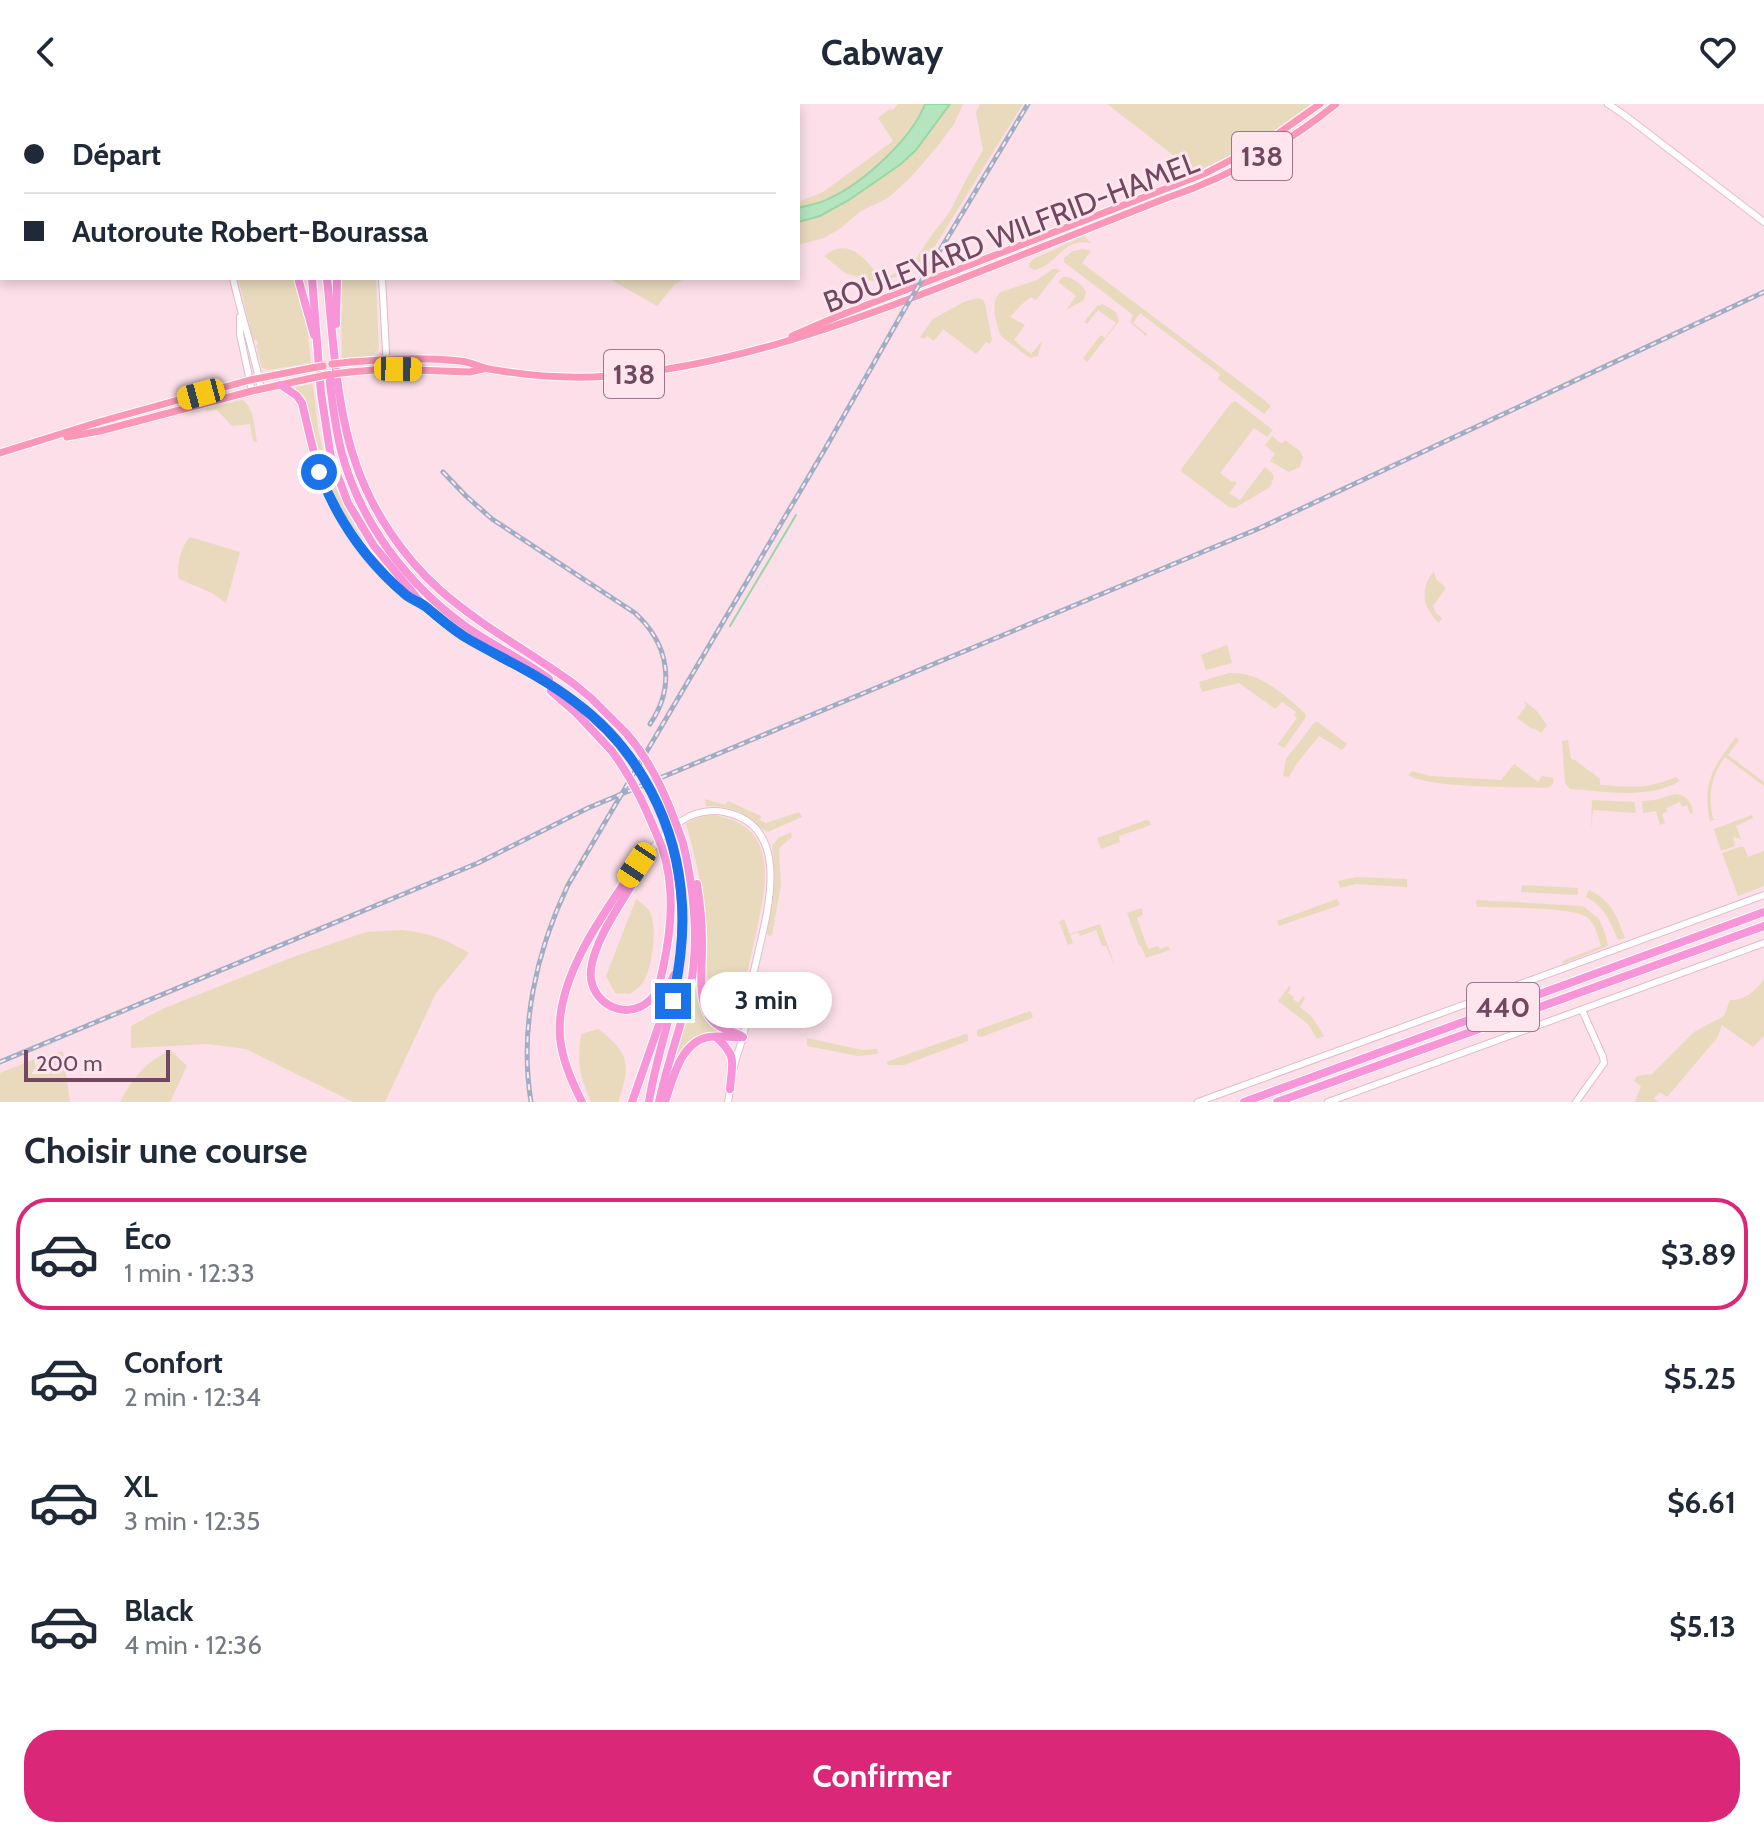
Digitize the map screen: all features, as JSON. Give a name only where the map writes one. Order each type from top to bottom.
[{"type":"highway","points":[[299,280],[318,342]]},
{"type":"highway","points":[[312,280],[328,444],[340,485],[374,546],[423,605],[443,622],[570,698]]},
{"type":"highway","points":[[327,280],[346,427],[355,462],[372,500],[416,567],[441,591],[591,698],[626,733],[645,758],[666,796],[695,874],[701,913],[705,1011],[716,1025],[743,1037]]},
{"type":"highway","points":[[335,349],[337,280]]},
{"type":"highway","points":[[330,378],[341,452],[354,488],[367,516],[403,569],[471,630],[548,678],[594,717],[634,761],[662,816],[672,845],[682,906],[680,963],[649,1102]]},
{"type":"highway","points":[[281,385],[302,403],[319,472],[343,522],[386,575],[408,597],[423,605]]},
{"type":"highway","points":[[439,604],[546,664]]},
{"type":"highway","points":[[540,679],[611,750],[642,799],[662,847],[669,878],[671,909],[669,939],[659,984],[646,1004],[632,1010],[617,1010],[600,999],[591,981],[591,971],[601,940],[648,854]]},
{"type":"highway","points":[[662,1102],[693,967],[693,896],[685,842]]},
{"type":"highway","points":[[582,1102],[562,1048],[560,1021],[564,998],[598,925],[637,865],[648,854]]},
{"type":"highway","name":"440","points":[[1244,1102],[1764,912]]},
{"type":"highway","name":"440","points":[[1277,1102],[1764,926]]},
{"type":"highway","points":[[632,1102],[670,983],[680,963]]},
{"type":"highway","points":[[716,1037],[731,1054],[730,1089]]},
{"type":"highway","points":[[662,1102],[689,1048],[703,1039],[743,1037]]},
{"type":"highway","points":[[1288,1102],[1327,1084]]},
{"type":"main road","name":"BOULEVARD WILFRID-HAMEL","points":[[780,343],[836,317],[1206,173],[1269,140],[1320,104]]},
{"type":"main road","name":"BOULEVARD WILFRID-HAMEL","points":[[42,441],[100,431],[252,391],[350,372],[387,369],[470,372],[486,369],[552,376],[613,376],[678,368],[780,343],[853,320],[1199,187],[1277,147],[1336,104]]},
{"type":"main road","name":"BOULEVARD WILFRID-HAMEL","points":[[0,453],[250,380],[311,368],[386,358],[419,358],[472,363],[486,369]]},
{"type":"street","points":[[1608,104],[1764,222]]},
{"type":"street","points":[[233,280],[261,389]]},
{"type":"street","points":[[382,280],[387,369]]},
{"type":"street","points":[[240,309],[240,334],[252,391]]},
{"type":"street","points":[[648,854],[673,825],[702,812],[733,814],[752,826],[764,840],[771,863],[770,894],[728,1102]]},
{"type":"street","points":[[1198,1102],[1764,895]]},
{"type":"street","points":[[1328,1102],[1764,943]]},
{"type":"street","points":[[1576,1102],[1604,1063],[1582,1010]]},
{"type":"shaded area","points":[[898,104],[925,104],[909,132],[870,172],[841,192],[800,207],[800,201],[823,192],[893,141],[878,118]]},
{"type":"shaded area","points":[[925,104],[950,104],[916,150],[901,164],[849,200],[820,216],[800,221],[800,207],[821,202],[856,183],[898,145]]},
{"type":"shaded area","points":[[950,104],[963,104],[954,124],[937,147],[888,198],[861,211],[824,238],[800,244],[800,221],[820,216],[849,200],[916,150]]},
{"type":"shaded area","points":[[980,104],[1023,104],[922,267],[879,283],[845,273],[824,256],[837,249],[850,250],[862,257],[881,279],[906,269],[914,262],[949,213],[983,150],[976,113]]},
{"type":"shaded area","points":[[1107,104],[1311,104],[1256,144],[1195,172]]},
{"type":"shaded area","points":[[1084,236],[1091,243],[1073,244],[1042,267],[1034,270],[1029,267],[1035,258]]},
{"type":"shaded area","points":[[1073,251],[1091,251],[1082,263],[1271,406],[1264,414],[1218,379],[1220,374],[1140,313],[1133,323],[1146,336],[1130,322],[1133,315],[1064,262],[1064,258]]},
{"type":"shaded area","points":[[1053,269],[1061,271],[1036,300],[1031,297],[1010,317],[1025,325],[1014,340],[1031,354],[1042,341],[1038,356],[1030,358],[1000,334],[994,312],[995,301],[1001,292],[1037,280]]},
{"type":"shaded area","points":[[1063,277],[1076,281],[1086,292],[1084,300],[1066,310],[1076,296],[1058,282]]},
{"type":"shaded area","points":[[238,280],[296,280],[306,315],[311,363],[269,370],[262,368],[257,340],[253,341]]},
{"type":"shaded area","points":[[340,280],[376,280],[379,349],[371,356],[342,358]]},
{"type":"shaded area","points":[[612,280],[682,280],[675,284],[657,306]]},
{"type":"shaded area","points":[[977,298],[985,304],[992,340],[990,344],[986,342],[976,354],[943,329],[934,341],[927,336],[924,339],[920,337],[933,319]]},
{"type":"shaded area","points":[[1103,304],[1116,312],[1119,321],[1087,362],[1083,358],[1101,335],[1105,338],[1116,323],[1098,310],[1087,324],[1084,322],[1097,306]]},
{"type":"shaded area","points":[[312,384],[327,464],[345,507],[368,548],[366,550],[329,492],[296,391],[296,387]]},
{"type":"shaded area","points":[[242,400],[252,413],[257,442],[253,441],[250,424],[232,426],[217,410],[206,409]]},
{"type":"shaded area","points":[[1235,401],[1273,430],[1267,437],[1254,428],[1220,473],[1237,483],[1229,493],[1240,500],[1265,467],[1274,477],[1270,487],[1235,508],[1229,507],[1181,469]]},
{"type":"shaded area","points":[[1272,436],[1282,444],[1285,440],[1300,451],[1303,457],[1300,467],[1289,472],[1270,461],[1275,454],[1265,445]]},
{"type":"shaded area","points":[[190,537],[240,552],[226,603],[212,593],[179,579],[180,557]]},
{"type":"shaded area","points":[[1434,571],[1436,579],[1446,588],[1433,606],[1442,618],[1439,623],[1429,611],[1425,598],[1426,585]]},
{"type":"shaded area","points":[[1227,645],[1232,663],[1206,670],[1201,655]]},
{"type":"shaded area","points":[[1229,673],[1261,680],[1305,713],[1306,717],[1284,748],[1274,742],[1278,744],[1297,718],[1294,716],[1296,712],[1282,702],[1275,709],[1239,683],[1202,692],[1199,682]]},
{"type":"shaded area","points":[[1524,701],[1536,710],[1547,725],[1541,733],[1517,718],[1526,706]]},
{"type":"shaded area","points":[[1315,722],[1347,744],[1342,750],[1319,736],[1289,777],[1283,776],[1286,759]]},
{"type":"shaded area","points":[[1736,737],[1739,740],[1728,755],[1764,782],[1764,786],[1725,757],[1712,786],[1713,819],[1717,819],[1710,821],[1708,785],[1721,757]]},
{"type":"shaded area","points":[[1568,740],[1571,759],[1600,779],[1600,785],[1647,786],[1676,777],[1680,781],[1654,791],[1570,789],[1565,783],[1562,741]]},
{"type":"shaded area","points":[[1514,764],[1538,782],[1542,776],[1553,778],[1553,783],[1545,788],[1473,786],[1433,782],[1408,775],[1412,771],[1430,776],[1501,780]]},
{"type":"shaded area","points":[[1675,794],[1688,800],[1693,813],[1690,814],[1687,805],[1682,807],[1680,802],[1666,808],[1667,812],[1662,814],[1665,823],[1660,825],[1656,811],[1643,813],[1642,801]]},
{"type":"shaded area","points":[[705,799],[725,805],[728,801],[761,816],[760,820],[766,823],[799,812],[802,817],[768,832],[736,811],[706,806]]},
{"type":"shaded area","points":[[1592,800],[1634,802],[1636,813],[1593,810],[1591,830]]},
{"type":"shaded area","points":[[713,815],[736,821],[751,832],[760,846],[764,864],[765,882],[758,923],[737,1021],[731,1026],[715,1018],[706,1002],[705,905],[686,823]]},
{"type":"shaded area","points":[[1752,815],[1753,818],[1736,826],[1741,839],[1733,837],[1735,846],[1721,851],[1714,829]]},
{"type":"shaded area","points":[[1146,820],[1151,825],[1119,836],[1120,842],[1101,849],[1097,838]]},
{"type":"shaded area","points":[[791,832],[792,837],[779,848],[781,885],[772,935],[769,936],[774,879],[772,846],[778,838]]},
{"type":"shaded area","points":[[1744,847],[1748,857],[1764,851],[1764,886],[1738,896],[1722,853]]},
{"type":"shaded area","points":[[1356,877],[1407,879],[1407,887],[1356,884],[1340,888],[1338,881]]},
{"type":"shaded area","points":[[1522,885],[1578,888],[1578,895],[1521,892]]},
{"type":"shaded area","points":[[1589,890],[1612,910],[1625,938],[1618,940],[1602,910],[1586,897]]},
{"type":"shaded area","points":[[636,899],[649,910],[652,919],[654,937],[649,966],[644,981],[634,991],[630,994],[615,993],[606,976]]},
{"type":"shaded area","points":[[1337,899],[1340,905],[1279,926],[1277,921]]},
{"type":"shaded area","points":[[1476,900],[1583,906],[1599,919],[1608,946],[1563,964],[1562,961],[1601,946],[1588,918],[1568,911],[1477,907]]},
{"type":"shaded area","points":[[1142,908],[1143,915],[1137,918],[1148,949],[1169,946],[1170,950],[1146,958],[1127,913]]},
{"type":"shaded area","points":[[1064,919],[1070,934],[1100,924],[1116,969],[1096,930],[1080,936],[1078,932],[1070,935],[1073,943],[1068,945],[1059,922]]},
{"type":"shaded area","points":[[402,930],[437,937],[469,953],[436,993],[385,1102],[353,1102],[246,1049],[207,1044],[131,1048],[131,1026],[162,1009],[366,932]]},
{"type":"shaded area","points":[[698,958],[702,1009],[705,1018],[720,1034],[713,1033],[677,1060],[695,985]]},
{"type":"shaded area","points":[[1764,979],[1764,1036],[1753,1047],[1722,1025],[1717,1038],[1667,1097],[1660,1092],[1654,1098],[1658,1102],[1635,1102],[1641,1086],[1634,1081],[1637,1076],[1652,1074],[1694,1032],[1724,1016],[1730,1000],[1741,999]]},
{"type":"shaded area","points":[[1289,986],[1288,993],[1298,1003],[1303,996],[1305,998],[1300,1007],[1313,1018],[1324,1036],[1317,1039],[1308,1024],[1278,1001]]},
{"type":"shaded area","points":[[1030,1011],[1032,1018],[977,1036],[977,1030]]},
{"type":"shaded area","points":[[598,1029],[616,1045],[625,1061],[625,1078],[618,1102],[591,1102],[582,1076],[579,1061],[581,1034]]},
{"type":"shaded area","points":[[965,1034],[968,1041],[904,1065],[889,1065],[886,1062]]},
{"type":"shaded area","points":[[807,1038],[862,1050],[877,1049],[878,1054],[858,1056],[807,1046]]},
{"type":"shaded area","points":[[170,1050],[187,1066],[170,1102],[120,1102],[140,1072]]},
{"type":"shaded area","points":[[63,1051],[70,1102],[0,1102],[0,1073]]},
{"type":"waterway","points":[[730,626],[796,515]]},
{"type":"railway","points":[[531,1102],[527,1046],[533,991],[547,937],[568,885],[1028,104]]},
{"type":"railway","points":[[0,1062],[478,863],[588,808],[1260,528],[1764,292]]},
{"type":"railway","points":[[443,472],[492,519],[635,613],[646,625],[662,652],[666,680],[658,710],[650,724]]},
{"type":"route","points":[[319,472],[333,505],[354,538],[408,597],[466,638],[577,703],[634,761],[662,816],[678,870],[682,942],[673,1001]]}]
